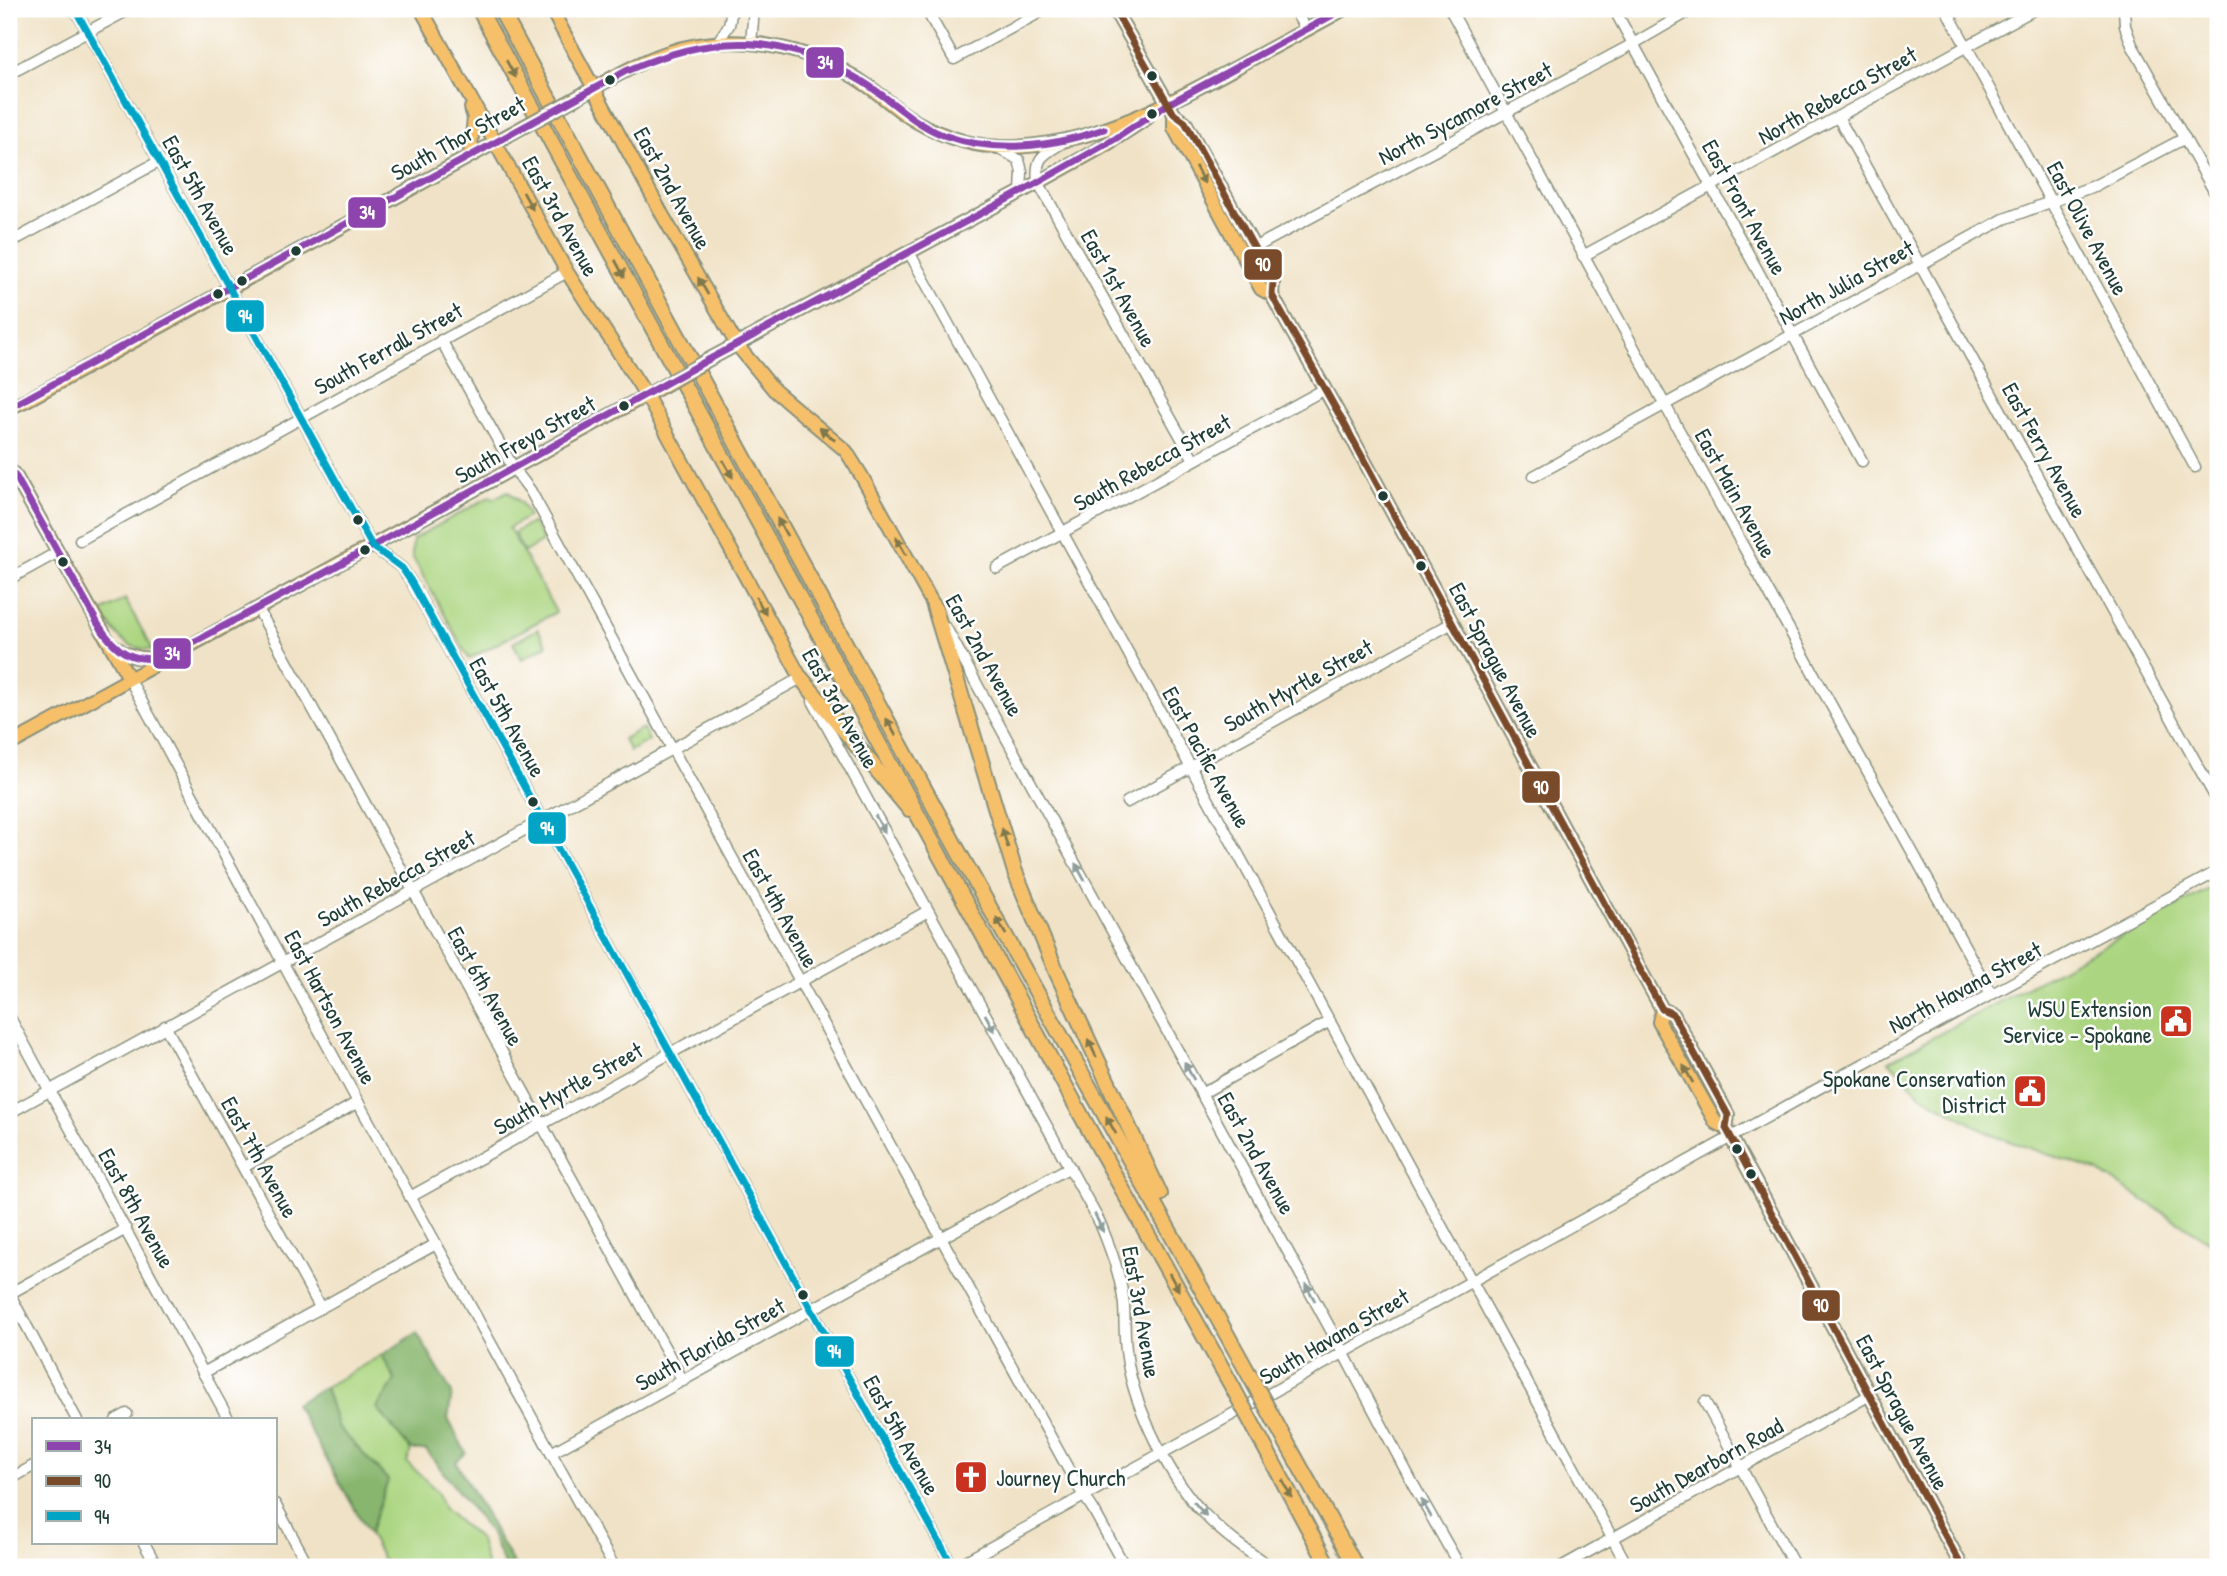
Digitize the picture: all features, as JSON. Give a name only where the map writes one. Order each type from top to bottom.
[{"type":"highway","points":[[479,9],[1329,1567]]},
{"type":"highway","points":[[500,9],[956,847],[1356,1567]]},
{"type":"highway","points":[[934,606],[1015,872],[1057,973],[1225,1331]]},
{"type":"highway","points":[[801,678],[930,835]]},
{"type":"main road","name":"East 3rd Avenue","points":[[421,9],[567,272],[646,396],[801,678]]},
{"type":"main road","name":"East 2nd Avenue","points":[[551,9],[663,216],[737,345],[774,390],[846,451],[934,606]]},
{"type":"main road","name":"East Sprague Avenue","points":[[1114,9],[1171,109],[1185,122],[1273,282],[1272,295]]},
{"type":"main road","points":[[1171,109],[1344,9]]},
{"type":"main road","name":"South Thor Street","points":[[9,408],[470,155],[648,60],[668,52],[717,43],[751,43],[776,47],[826,62],[866,84],[924,126],[967,142],[997,147],[1031,146],[1065,140],[1171,109]]},
{"type":"main road","points":[[463,85],[474,118],[470,155]]},
{"type":"main road","name":"East Sprague Avenue","points":[[1171,109],[1174,128],[1261,289],[1272,295],[1325,389],[1662,1009],[1659,1022],[1716,1124],[1729,1133],[1962,1567]]},
{"type":"main road","name":"South Freya Street","points":[[9,745],[706,361],[1171,109]]},
{"type":"main road","points":[[9,415],[25,401]]},
{"type":"main road","name":"East Hartson Avenue","points":[[9,469],[129,678]]},
{"type":"main road","points":[[105,634],[121,652],[138,658],[162,658],[176,653]]},
{"type":"street","name":"East 5th Avenue","points":[[75,9],[372,546],[402,568],[954,1567]]},
{"type":"street","points":[[9,74],[130,9]]},
{"type":"street","points":[[717,43],[729,25],[732,9]]},
{"type":"street","points":[[751,43],[754,9]]},
{"type":"street","points":[[926,9],[954,59],[1046,9]]},
{"type":"street","points":[[1294,9],[1306,30]]},
{"type":"street","name":"East Main Avenue","points":[[1450,9],[1583,256],[1991,995]]},
{"type":"street","name":"East Front Avenue","points":[[1614,9],[1862,461]]},
{"type":"street","name":"North Sycamore Street","points":[[1254,248],[1693,9]]},
{"type":"street","name":"East Olive Avenue","points":[[1946,9],[2195,467]]},
{"type":"street","name":"North Rebecca Street","points":[[1583,256],[2035,9]]},
{"type":"street","points":[[2124,9],[2125,26],[2132,44],[2218,198]]},
{"type":"street","name":"East Ferry Avenue","points":[[1838,117],[2218,802]]},
{"type":"street","name":"North Julia Street","points":[[1534,476],[2004,219],[2094,186],[2185,138]]},
{"type":"street","points":[[1038,182],[1036,170],[1040,157],[1065,140]]},
{"type":"street","points":[[997,147],[1019,160],[1022,172],[1021,192]]},
{"type":"street","points":[[9,243],[160,161]]},
{"type":"street","name":"East 1st Avenue","points":[[1038,182],[1194,460]]},
{"type":"street","name":"East Pacific Avenue","points":[[909,252],[1472,1280]]},
{"type":"street","name":"South Ferrall Street","points":[[80,540],[567,272]]},
{"type":"street","name":"East 4th Avenue","points":[[442,340],[514,469],[530,490],[1083,1496]]},
{"type":"street","name":"South Rebecca Street","points":[[997,568],[1325,389]]},
{"type":"street","points":[[9,579],[58,552]]},
{"type":"street","name":"East 2nd Avenue","points":[[934,606],[1343,1352]]},
{"type":"street","name":"East 6th Avenue","points":[[258,609],[683,1381]]},
{"type":"street","name":"South Myrtle Street","points":[[1127,802],[1452,623]]},
{"type":"street","name":"East Hartson Avenue","points":[[129,678],[282,963],[614,1567]]},
{"type":"street","name":"South Rebecca Street","points":[[9,1113],[801,678]]},
{"type":"street","name":"East 3rd Avenue","points":[[801,678],[1100,1223],[1115,1261],[1124,1305],[1126,1358],[1132,1384],[1143,1416],[1162,1452]]},
{"type":"street","name":"North Havana Street","points":[[1729,1133],[2218,871]]},
{"type":"street","name":"South Myrtle Street","points":[[410,1197],[928,911]]},
{"type":"street","name":"East 8th Avenue","points":[[9,1016],[228,1418]]},
{"type":"street","points":[[1201,1094],[1330,1021]]},
{"type":"street","name":"East 7th Avenue","points":[[165,1026],[320,1307]]},
{"type":"street","points":[[244,1167],[358,1102]]},
{"type":"street","name":"South Havana Street","points":[[954,1567],[1472,1280],[1729,1133]]},
{"type":"street","name":"South Florida Street","points":[[551,1454],[1070,1167]]},
{"type":"street","points":[[76,1418],[9,1294],[126,1229]]},
{"type":"street","points":[[203,1373],[436,1244]]},
{"type":"street","points":[[1472,1280],[1628,1567]]},
{"type":"street","points":[[1343,1352],[1460,1567]]},
{"type":"street","name":"South Dearborn Road","points":[[1561,1567],[1870,1395]]},
{"type":"street","points":[[1705,1402],[1795,1567]]},
{"type":"street","points":[[120,1418],[127,1414]]},
{"type":"street","points":[[1162,1452],[1185,1490],[1203,1513],[1234,1542],[1271,1567]]},
{"type":"street","points":[[9,1480],[32,1467]]},
{"type":"street","points":[[1083,1496],[1125,1567]]},
{"type":"street","points":[[276,1506],[309,1567]]},
{"type":"street","points":[[145,1544],[157,1567]]},
{"type":"green space","points":[[508,491],[521,503],[529,516],[509,528],[556,612],[469,659],[412,556],[413,539],[491,496],[493,499]]},
{"type":"green space","points":[[533,522],[543,541],[524,552],[514,533]]},
{"type":"green space","points":[[125,599],[153,650],[128,644],[111,627],[102,612]]},
{"type":"green space","points":[[538,629],[547,645],[522,659],[513,643]]},
{"type":"green space","points":[[643,728],[649,740],[630,751],[623,739]]},
{"type":"green space","points":[[2218,884],[2218,1247],[2097,1171],[1994,1136],[1921,1095],[1889,1061]]},
{"type":"green space","points":[[417,1333],[452,1393],[448,1419],[466,1453],[456,1462],[515,1567],[505,1567],[491,1534],[426,1450],[411,1450],[377,1408],[395,1380],[382,1355]]},
{"type":"green space","points":[[382,1355],[396,1380],[377,1408],[411,1450],[407,1462],[437,1491],[444,1509],[480,1540],[487,1567],[387,1567],[369,1534],[388,1480],[337,1426],[325,1387]]},
{"type":"green space","points":[[325,1387],[337,1426],[388,1480],[369,1534],[295,1404]]},
{"type":"transit line","name":"94","points":[[75,9],[372,546],[402,568],[412,583],[953,1567]]},
{"type":"transit line","name":"90","points":[[1114,9],[1174,114],[1185,122],[1273,282],[1272,295],[1280,310],[1648,984],[1662,1009],[1673,1014],[1728,1115],[1726,1128],[1962,1567]]},
{"type":"transit line","name":"34","points":[[9,469],[105,634],[119,649],[136,657],[157,658],[169,655],[1021,192],[1115,139],[1168,104],[1344,9]]},
{"type":"transit line","name":"34","points":[[9,408],[626,71],[688,50],[746,44],[803,54],[863,82],[932,130],[983,145],[1044,144],[1104,129]]},
{"type":"place","name":"WSU Extension Service - Spokane","points":[[2176,1021]]},
{"type":"place","name":"Spokane Conservation District","points":[[2030,1091]]},
{"type":"place","name":"Journey Church","points":[[971,1477]]}]
